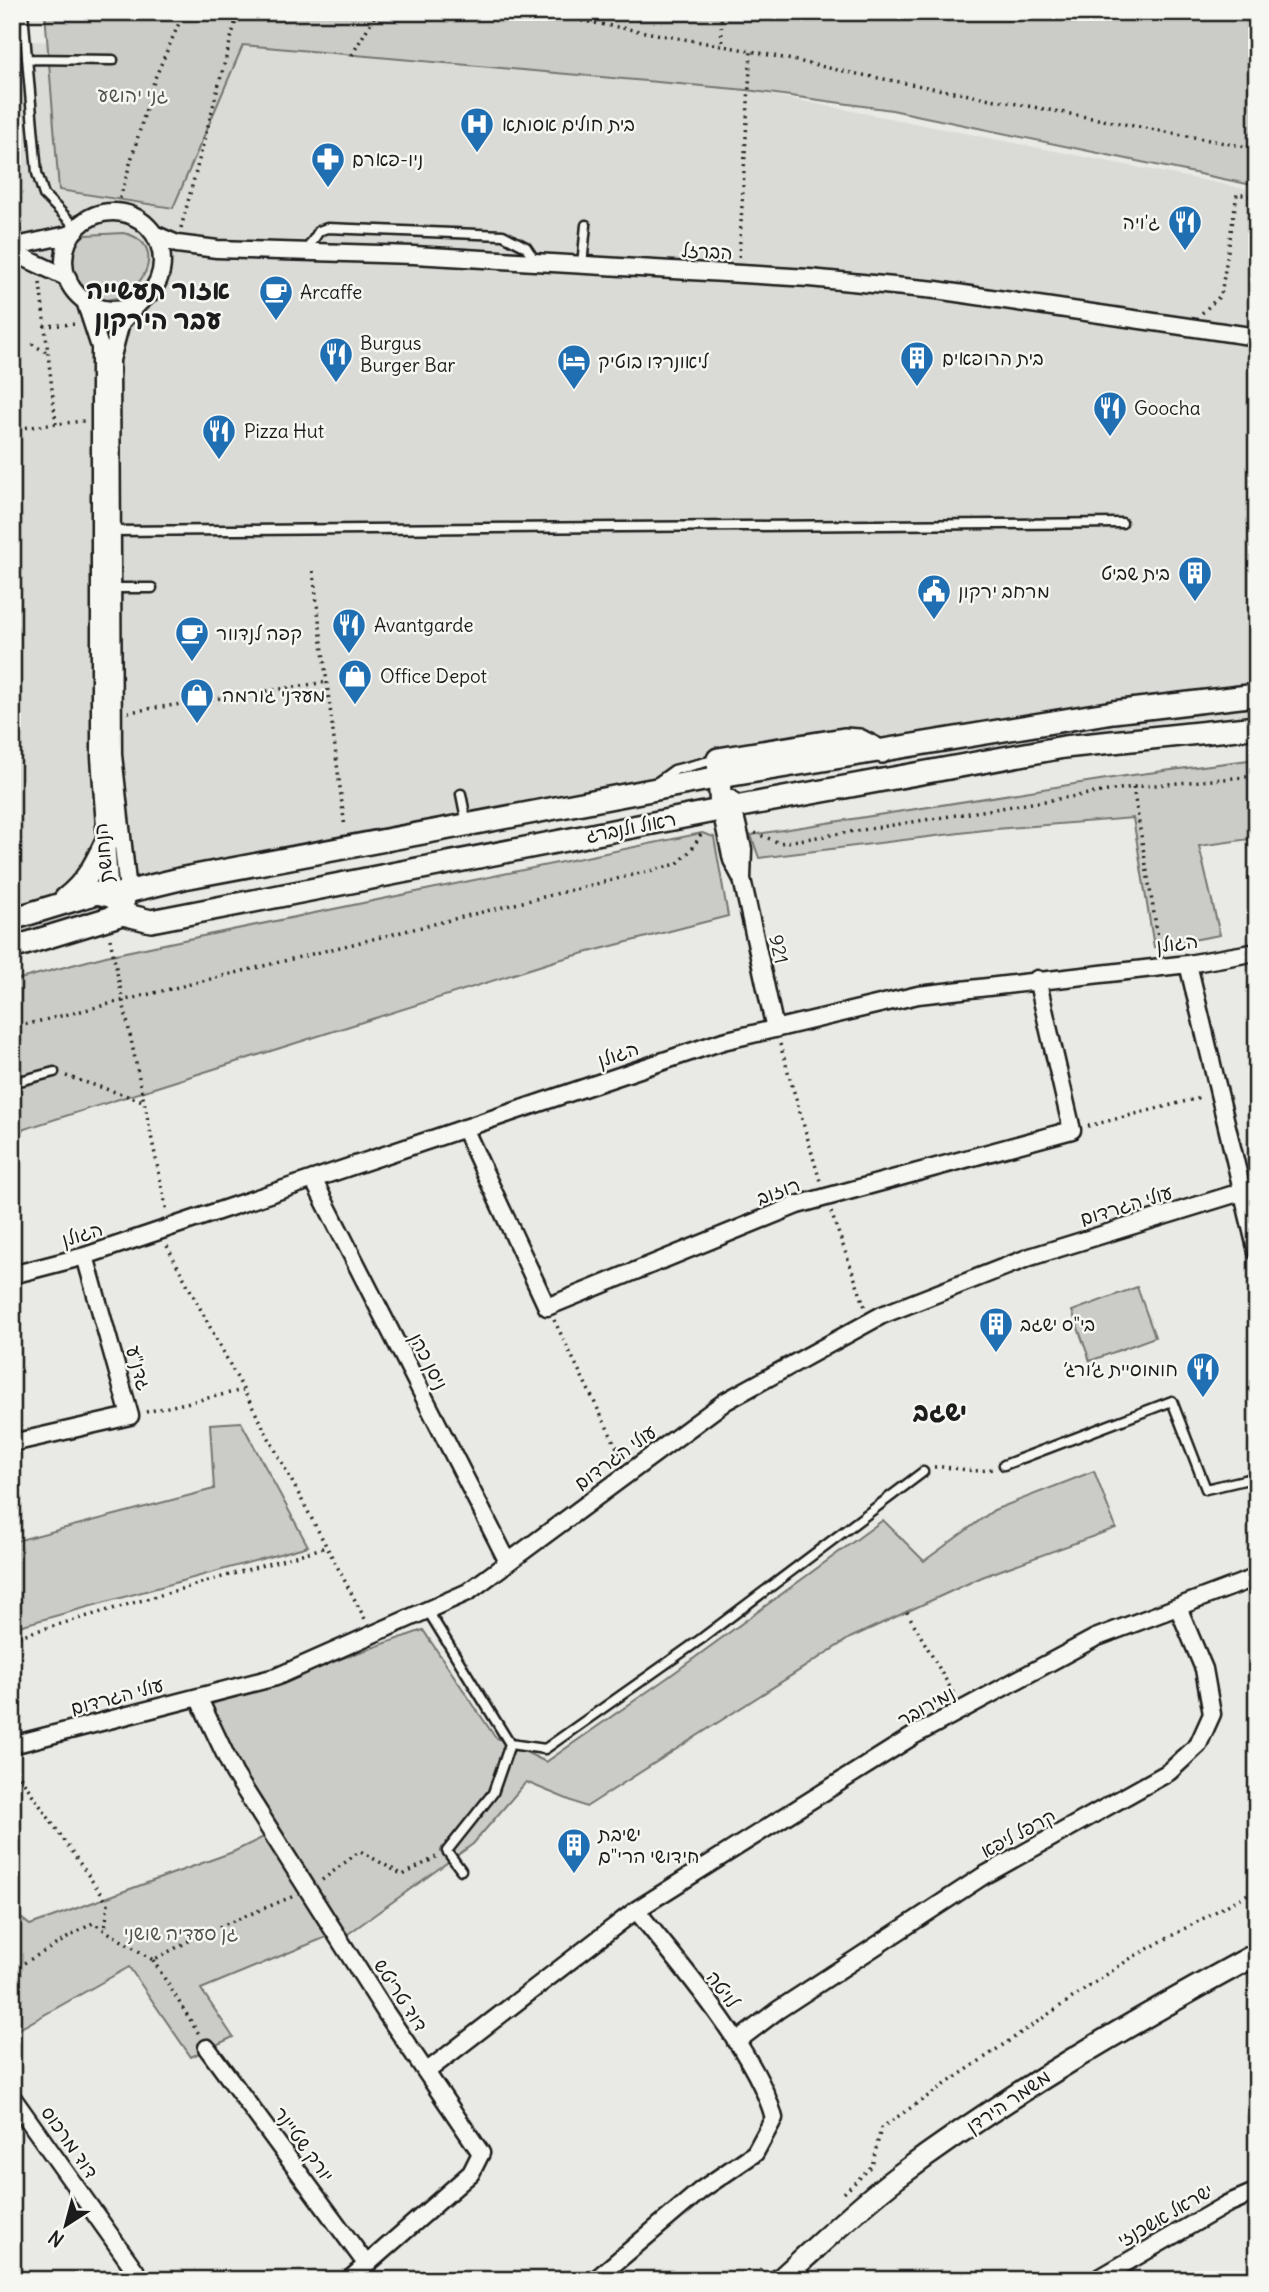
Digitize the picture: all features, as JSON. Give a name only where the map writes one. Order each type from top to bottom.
[{"type":"street","points":[[116,212],[142,221],[154,234],[162,256],[161,271],[151,292],[140,302],[117,309],[100,308],[85,301],[68,278],[12,249],[74,231],[91,217],[116,212]]},
{"type":"street","points":[[68,278],[65,256],[74,231]]},
{"type":"street","name":"הברזל","points":[[154,234],[177,244],[217,249],[306,251],[737,273],[936,290],[1257,337]]},
{"type":"street","name":"הנחושת","points":[[85,301],[99,336],[100,757],[106,842],[123,914]]},
{"type":"street","name":"הנחושת","points":[[119,894],[113,755],[111,360],[121,322],[140,302]]},
{"type":"street","name":"ראול ולנברג","points":[[12,919],[97,893],[119,894],[646,790],[719,768],[881,752],[1113,712],[1257,695]]},
{"type":"street","name":"ראול ולנברג","points":[[12,948],[123,914],[151,921],[729,814],[1064,747],[1257,727]]},
{"type":"street","points":[[719,768],[729,814]]},
{"type":"street","name":"921","points":[[729,814],[732,860],[742,879],[775,1028]]},
{"type":"street","points":[[60,904],[80,888],[106,842]]},
{"type":"street","name":"הגולן","points":[[12,1275],[85,1256],[723,1041],[918,995],[1037,979],[1188,964],[1257,952]]},
{"type":"street","points":[[1188,964],[1257,1252]]},
{"type":"street","points":[[1037,979],[1072,1130]]},
{"type":"street","points":[[464,1128],[547,1307]]},
{"type":"street","name":"רוזוב","points":[[547,1307],[797,1205],[1072,1130]]},
{"type":"street","name":"ניסן כהן","points":[[313,1179],[508,1562]]},
{"type":"street","name":"עולי הגרדום","points":[[12,1745],[276,1677],[428,1611],[468,1592],[726,1401],[871,1322],[1030,1257],[1241,1192]]},
{"type":"street","name":"גדנ\"ע","points":[[12,1443],[130,1416],[85,1256]]},
{"type":"street","name":"נמירובר","points":[[636,1910],[913,1736],[1095,1638],[1257,1577]]},
{"type":"street","name":"קרפל ליפא","points":[[736,2042],[778,2010],[983,1876],[1169,1772],[1198,1745],[1212,1714],[1205,1669],[1178,1607]]},
{"type":"street","name":"דוד טריטש","points":[[198,1697],[234,1773],[481,2153],[471,2173],[349,2280]]},
{"type":"street","points":[[426,2072],[636,1910]]},
{"type":"street","name":"לויטה","points":[[595,2280],[701,2190],[755,2153],[774,2118],[766,2090],[736,2042],[636,1910]]},
{"type":"street","name":"משמר הירדן","points":[[774,2271],[894,2180],[1013,2095],[1127,2025],[1257,1954]]},
{"type":"street","name":"יורק שטיינר","points":[[207,2048],[367,2265]]},
{"type":"street","name":"דוד מרכוס","points":[[14,2104],[142,2280]]},
{"type":"street","name":"ישראל אשכנזי","points":[[1096,2280],[1227,2204],[1257,2191]]},
{"type":"lane","points":[[23,12],[37,173],[44,195],[74,231]]},
{"type":"lane","points":[[27,60],[113,60]]},
{"type":"lane","points":[[582,265],[586,225]]},
{"type":"lane","points":[[306,251],[319,231],[327,228],[503,235],[526,247],[536,262]]},
{"type":"lane","points":[[112,531],[1122,523]]},
{"type":"lane","points":[[112,587],[152,588]]},
{"type":"lane","points":[[461,794],[467,824]]},
{"type":"lane","points":[[12,1083],[54,1072]]},
{"type":"lane","points":[[1004,1465],[1172,1401],[1206,1489],[1257,1477]]},
{"type":"lane","points":[[510,1744],[545,1749],[701,1639],[923,1472]]},
{"type":"lane","points":[[428,1611],[510,1744]]},
{"type":"lane","points":[[461,1870],[447,1851],[493,1793],[510,1744]]},
{"type":"path","points":[[116,212],[155,78],[184,12]]},
{"type":"path","points":[[177,244],[238,12]]},
{"type":"path","points":[[352,55],[377,12]]},
{"type":"path","points":[[533,12],[722,45],[852,73],[1257,149]]},
{"type":"path","points":[[721,12],[722,45]]},
{"type":"path","points":[[737,273],[751,51]]},
{"type":"path","points":[[1188,327],[1221,295],[1237,194],[1257,197]]},
{"type":"path","points":[[38,262],[56,424]]},
{"type":"path","points":[[32,344],[48,353]]},
{"type":"path","points":[[12,429],[100,419]]},
{"type":"path","points":[[313,571],[348,847]]},
{"type":"path","points":[[113,715],[327,682]]},
{"type":"path","points":[[12,1028],[677,864],[692,849],[704,823],[729,814],[763,838],[780,843],[1133,787],[1257,776]]},
{"type":"path","points":[[1133,787],[1163,966]]},
{"type":"path","points":[[101,941],[111,939],[165,1229],[243,1390],[373,1635]]},
{"type":"path","points":[[775,1028],[825,1197],[871,1322]]},
{"type":"path","points":[[54,1072],[143,1101]]},
{"type":"path","points":[[1072,1130],[1218,1093]]},
{"type":"path","points":[[547,1307],[629,1472]]},
{"type":"path","points":[[130,1416],[243,1390]]},
{"type":"path","points":[[923,1472],[934,1467],[951,1466],[979,1474],[1004,1465]]},
{"type":"path","points":[[12,1638],[326,1547]]},
{"type":"path","points":[[907,1612],[963,1710]]},
{"type":"path","points":[[12,1765],[108,1904],[105,1930]]},
{"type":"path","points":[[153,1960],[204,1933],[310,1889],[360,1851],[403,1875],[447,1851]]},
{"type":"path","points":[[835,2202],[872,2166],[881,2128],[1131,1958],[1257,1889]]},
{"type":"path","points":[[12,1970],[93,1923],[153,1960],[207,2048]]},
{"type":"path","points":[[750,2280],[774,2271]]},
{"type":"shaded area","points":[[12,41],[243,45],[747,90],[1257,191],[1257,714],[1170,721],[929,756],[628,807],[151,894],[12,935]]},
{"type":"green space","name":"גני יהושע","points":[[45,12],[1257,12],[1257,186],[892,110],[747,90],[243,45],[173,208],[59,190]]},
{"type":"green space","points":[[123,233],[141,241],[148,254],[146,269],[138,284],[124,295],[108,300],[90,296],[74,281],[70,272],[72,245],[85,235]]},
{"type":"green space","points":[[1257,759],[1257,838],[1199,846],[1220,935],[1154,947],[1133,818],[984,830],[759,858],[751,835],[1125,776]]},
{"type":"green space","points":[[702,833],[714,837],[728,916],[558,960],[12,1133],[12,981],[106,956]]},
{"type":"green space","points":[[1137,1287],[1155,1337],[1090,1361],[1072,1311]]},
{"type":"green space","points":[[241,1422],[308,1546],[12,1628],[12,1542],[214,1489],[210,1424]]},
{"type":"green space","name":"גן סעדיה שושני","points":[[1094,1471],[1116,1528],[982,1577],[850,1638],[586,1807],[526,1782],[473,1844],[341,1939],[336,1933],[201,1989],[233,2037],[191,2057],[129,1967],[12,2033],[12,1911],[30,1925],[233,1852],[272,1833],[203,1707],[423,1630],[495,1737],[546,1762],[667,1678],[883,1520],[924,1561],[994,1510]]},
{"type":"place","name":"בית חולים אסותא","points":[[477,154]]},
{"type":"place","name":"ניו-פארם","points":[[328,189]]},
{"type":"place","name":"ג'ויה","points":[[1185,252]]},
{"type":"place","name":"Arcaffe","points":[[276,322]]},
{"type":"place","name":"Burgus Burger Bar","points":[[336,384]]},
{"type":"place","name":"בית הרופאים","points":[[917,388]]},
{"type":"place","name":"ליאונרדו בוטיק","points":[[574,391]]},
{"type":"place","name":"Goocha","points":[[1110,438]]},
{"type":"place","name":"Pizza Hut","points":[[219,461]]},
{"type":"place","name":"בית שביט","points":[[1195,603]]},
{"type":"place","name":"מרחב ירקון","points":[[934,621]]},
{"type":"place","name":"Avantgarde","points":[[349,655]]},
{"type":"place","name":"קפה לנדוור","points":[[192,663]]},
{"type":"place","name":"Office Depot","points":[[355,706]]},
{"type":"place","name":"מעדני גורמה","points":[[197,725]]},
{"type":"place","name":"בי\"ס ישגב","points":[[996,1354]]},
{"type":"place","name":"חומוסיית ג׳ורג׳","points":[[1203,1399]]},
{"type":"place","name":"ישיבת חידושי הרי\"ם","points":[[574,1875]]},
{"type":"district","name":"אזור תעשייה עבר הירקון","points":[[158,304]]},
{"type":"district","name":"ישגב","points":[[940,1411]]}]
